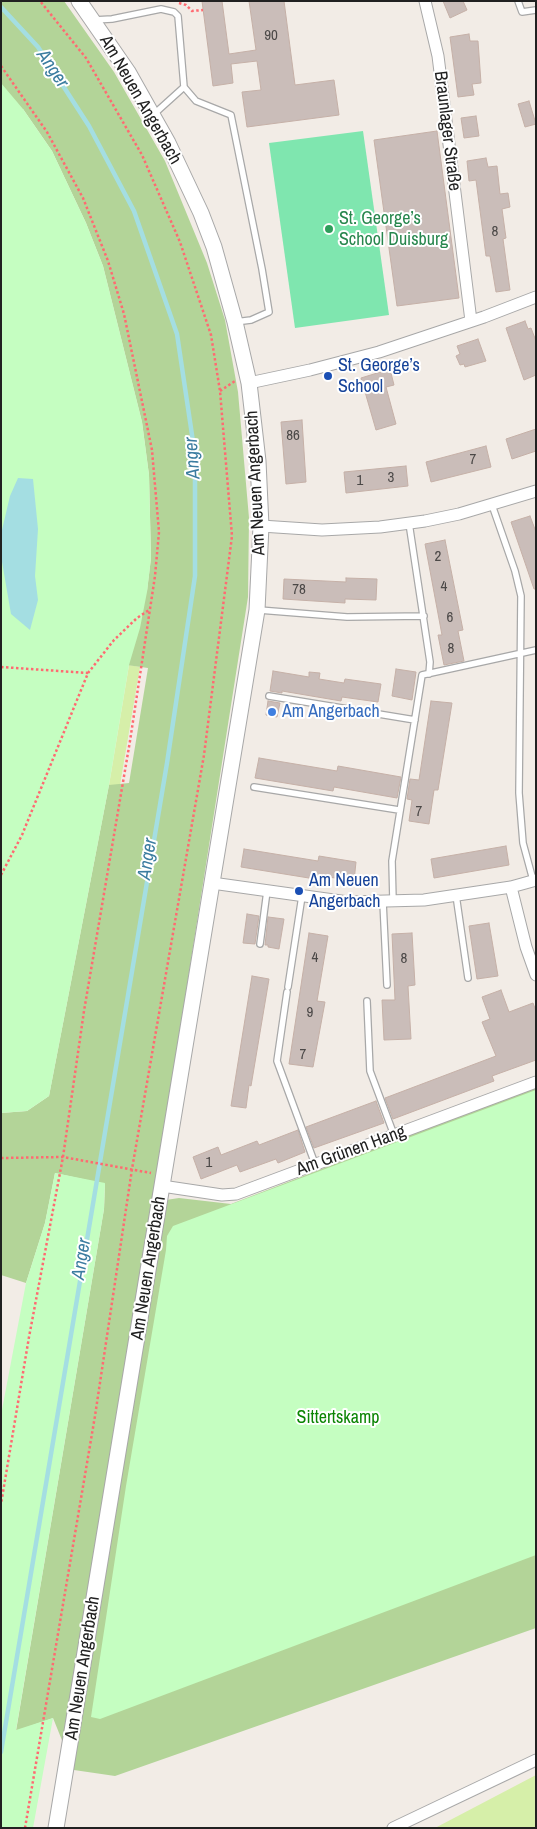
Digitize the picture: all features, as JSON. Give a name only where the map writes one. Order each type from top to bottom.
[{"type":"street","name":"Am Neuen Angerbach","points":[[56,1828],[257,610],[261,526],[258,461],[249,383],[236,322],[214,247],[201,213],[153,115],[128,72],[79,1]]},
{"type":"street","name":"Braunlager Straße","points":[[425,1],[438,56],[471,321]]},
{"type":"street","points":[[249,383],[379,352],[536,297]]},
{"type":"street","points":[[261,526],[322,530],[371,528],[459,514],[536,491]]},
{"type":"street","points":[[212,882],[348,902],[388,902],[424,900],[511,887],[534,880]]},
{"type":"street","points":[[511,887],[526,947],[536,975]]},
{"type":"street","name":"Am Grünen Hang","points":[[163,1180],[222,1194],[236,1194],[536,1082]]},
{"type":"street","points":[[393,1828],[536,1760]]},
{"type":"lane","points":[[518,1],[522,12],[536,10]]},
{"type":"lane","points":[[93,20],[112,19],[161,10],[174,12],[178,16],[184,87],[196,101],[231,115],[269,312],[251,320],[236,322]]},
{"type":"lane","points":[[153,115],[184,87]]},
{"type":"lane","points":[[492,505],[521,596],[520,821],[523,843],[534,880]]},
{"type":"lane","points":[[409,523],[424,616],[430,662],[429,674]]},
{"type":"lane","points":[[257,610],[347,617],[424,616]]},
{"type":"lane","points":[[387,985],[388,902],[392,861],[422,675],[536,650]]},
{"type":"lane","points":[[269,696],[415,720]]},
{"type":"lane","points":[[254,787],[399,810]]},
{"type":"lane","points":[[260,944],[267,891]]},
{"type":"lane","points":[[456,895],[468,978]]},
{"type":"lane","points":[[302,896],[277,1061],[315,1164]]},
{"type":"lane","points":[[367,1001],[370,1071],[394,1135]]},
{"type":"path","points":[[25,1828],[95,1416],[132,1169],[204,755],[232,536],[220,391],[211,335],[180,242],[142,155],[90,66],[40,1]]},
{"type":"path","points":[[1,66],[48,132],[83,198],[108,261],[124,314],[152,450],[159,532],[155,576],[130,742],[78,1048],[63,1158],[29,1337],[1,1504]]},
{"type":"path","points":[[1,875],[22,835],[88,672],[114,640],[136,618],[149,610]]},
{"type":"path","points":[[1,667],[88,672]]},
{"type":"path","points":[[1,1158],[63,1158],[78,1160],[132,1169],[163,1180]]},
{"type":"green space","points":[[1,1],[64,1],[114,72],[165,161],[207,263],[225,320],[238,392],[249,518],[248,597],[153,1202],[179,1198],[231,1204],[536,1086],[536,1628],[115,1776],[74,1770],[53,1718],[16,1731],[104,1209],[105,1184],[55,1173],[45,1223],[26,1283],[1,1275],[1,1113],[27,1111],[49,1096],[109,785],[129,783],[148,668],[84,659],[147,591],[151,558],[149,475],[142,422],[103,266],[86,223],[52,151],[23,109],[1,226]]},
{"type":"green space","points":[[1,83],[23,109],[52,151],[86,223],[103,266],[142,422],[149,475],[151,558],[147,592],[140,628],[129,665],[109,785],[49,1096],[27,1111],[1,1113]]},
{"type":"green space","name":"St. George’s School Duisburg","points":[[363,131],[389,315],[295,328],[269,143]]},
{"type":"green space","points":[[129,665],[140,667],[120,785],[109,785]]},
{"type":"green space","name":"Sittertskamp","points":[[536,1090],[536,1555],[100,1719],[91,1717],[167,1236],[173,1226]]},
{"type":"green space","points":[[55,1173],[105,1183],[104,1209],[16,1730],[53,1718],[33,1828],[1,1828],[1,1415],[26,1283],[45,1223]]},
{"type":"green space","points":[[536,1775],[536,1828],[435,1828]]},
{"type":"water","points":[[18,478],[33,479],[38,529],[35,576],[38,600],[30,630],[11,614],[1,556],[2,530],[10,496]]},
{"type":"building","points":[[202,1],[222,1],[229,54],[256,50],[249,1],[284,1],[295,85],[334,80],[339,115],[247,127],[242,92],[261,90],[257,61],[231,64],[233,83],[213,86]]},
{"type":"building","points":[[443,1],[463,1],[467,10],[450,18]]},
{"type":"building","points":[[469,34],[470,41],[478,41],[481,83],[472,84],[474,95],[458,97],[450,37]]},
{"type":"building","points":[[529,101],[536,124],[525,127],[518,104]]},
{"type":"building","points":[[476,116],[479,136],[464,138],[461,118]]},
{"type":"building","points":[[437,131],[459,298],[397,306],[374,140]]},
{"type":"building","points":[[486,158],[488,167],[497,166],[500,194],[508,193],[510,207],[502,209],[506,238],[503,239],[510,290],[496,292],[490,256],[486,256],[476,180],[469,181],[467,161]]},
{"type":"building","points":[[525,321],[528,329],[531,328],[536,341],[536,375],[524,380],[506,328]]},
{"type":"building","points":[[478,339],[486,361],[465,367],[464,364],[460,365],[456,356],[460,354],[457,346]]},
{"type":"building","points":[[390,369],[394,385],[386,387],[396,424],[376,430],[361,378]]},
{"type":"building","points":[[302,420],[306,482],[286,484],[281,422]]},
{"type":"building","points":[[536,429],[536,451],[512,459],[506,439]]},
{"type":"building","points":[[486,446],[491,467],[431,482],[426,462]]},
{"type":"building","points":[[406,466],[408,486],[346,493],[344,472]]},
{"type":"building","points":[[530,516],[536,532],[536,589],[534,589],[511,522]]},
{"type":"building","points":[[445,540],[463,630],[458,631],[464,661],[444,665],[438,635],[442,635],[425,544]]},
{"type":"building","points":[[346,578],[377,579],[376,600],[345,599],[345,603],[283,599],[284,579],[346,582]]},
{"type":"building","points":[[396,669],[416,672],[412,700],[392,696]]},
{"type":"building","points":[[273,671],[309,677],[309,672],[320,673],[319,679],[344,683],[345,679],[381,684],[378,702],[342,697],[341,701],[282,691],[282,693],[270,691]]},
{"type":"building","name":"Am Angerbach","points":[[268,701],[280,703],[277,717],[266,715]]},
{"type":"building","points":[[431,701],[452,703],[438,790],[434,790],[429,824],[409,821],[412,800],[407,799],[410,779],[419,780]]},
{"type":"building","points":[[259,758],[337,771],[338,766],[401,777],[397,798],[334,787],[333,791],[255,778]]},
{"type":"building","points":[[506,846],[509,865],[434,878],[431,859]]},
{"type":"building","points":[[244,849],[318,861],[319,856],[356,862],[354,881],[316,875],[315,879],[241,867]]},
{"type":"building","points":[[247,914],[259,916],[255,944],[243,943]]},
{"type":"building","points":[[268,917],[284,919],[279,949],[265,945]]},
{"type":"building","points":[[489,923],[498,976],[477,979],[469,926]]},
{"type":"building","points":[[309,933],[328,936],[317,1001],[325,1002],[313,1067],[289,1064]]},
{"type":"building","points":[[412,933],[415,985],[408,986],[411,1039],[384,1040],[382,1000],[395,1000],[392,934]]},
{"type":"building","points":[[252,976],[269,979],[246,1108],[231,1106]]},
{"type":"building","points":[[501,990],[509,1012],[533,1003],[536,1011],[536,1060],[492,1076],[494,1081],[393,1119],[385,1098],[496,1056],[482,1022],[490,1019],[482,997]]},
{"type":"building","points":[[376,1101],[384,1123],[314,1148],[306,1127]]},
{"type":"building","points":[[298,1130],[305,1152],[278,1163],[276,1159],[240,1172],[237,1165],[201,1179],[193,1157],[218,1147],[221,1155],[257,1141],[259,1145]]},
{"type":"waterway","name":"Anger","points":[[1,7],[38,47],[89,126],[134,211],[177,334],[195,455],[195,576],[167,763],[1,1752]]},
{"type":"place","name":"St. George’s School Duisburg","points":[[329,229]]},
{"type":"place","name":"St. George’s School","points":[[328,376]]},
{"type":"place","name":"Am Angerbach","points":[[272,712]]},
{"type":"place","name":"Am Neuen Angerbach","points":[[299,891]]}]
